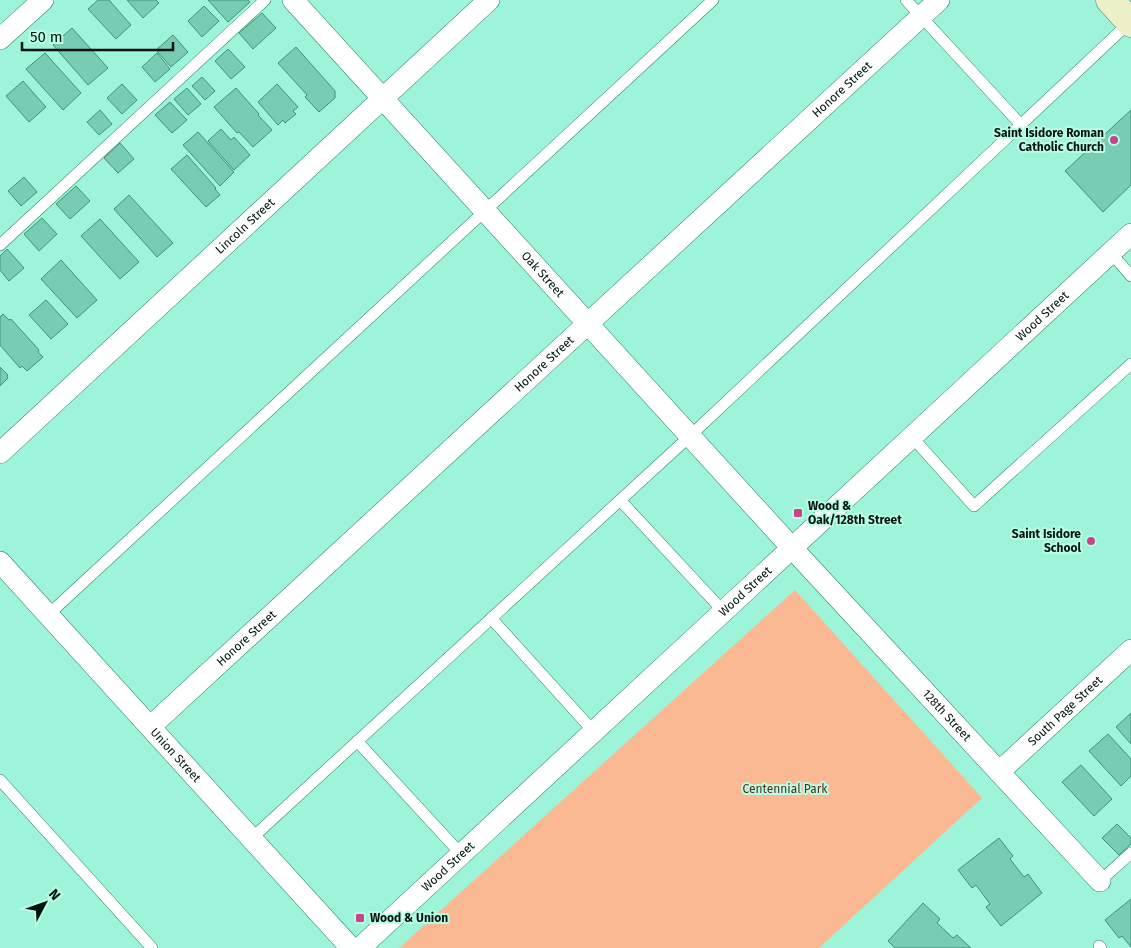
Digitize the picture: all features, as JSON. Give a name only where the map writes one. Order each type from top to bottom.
[{"type":"main road","points":[[1110,0],[1130,22]]},
{"type":"street","points":[[0,39],[43,0]]},
{"type":"street","name":"Oak Street","points":[[293,0],[792,548]]},
{"type":"street","name":"Lincoln Street","points":[[0,453],[489,0]]},
{"type":"street","name":"Honore Street","points":[[150,727],[939,0]]},
{"type":"street","name":"Wood Street","points":[[360,947],[1131,234]]},
{"type":"street","name":"128th Street","points":[[792,548],[1100,881]]},
{"type":"street","name":"Union Street","points":[[0,562],[252,838],[360,947]]},
{"type":"street","name":"South Page Street","points":[[999,772],[1131,650]]},
{"type":"lane","points":[[0,245],[265,0]]},
{"type":"lane","points":[[48,615],[713,0]]},
{"type":"lane","points":[[906,0],[1021,125]]},
{"type":"lane","points":[[252,838],[690,436],[1130,22]]},
{"type":"lane","points":[[1111,253],[1131,276]]},
{"type":"lane","points":[[912,437],[974,506],[1131,364]]},
{"type":"lane","points":[[620,500],[724,612]]},
{"type":"lane","points":[[491,618],[594,732]]},
{"type":"lane","points":[[357,741],[461,854]]},
{"type":"lane","points":[[0,780],[152,948]]},
{"type":"lane","points":[[1100,881],[1131,853]]},
{"type":"green space","name":"Centennial Park","points":[[795,590],[982,798],[819,948],[399,948]]},
{"type":"building","points":[[98,0],[109,0],[131,25],[116,39],[88,9]]},
{"type":"building","points":[[127,0],[156,0],[159,3],[143,18]]},
{"type":"building","points":[[208,0],[248,0],[250,2],[228,22]]},
{"type":"building","points":[[204,6],[219,21],[202,37],[188,21]]},
{"type":"building","points":[[262,13],[276,28],[253,49],[239,33]]},
{"type":"building","points":[[72,28],[108,68],[88,85],[53,45]]},
{"type":"building","points":[[173,35],[188,52],[171,67],[156,50]]},
{"type":"building","points":[[296,47],[335,91],[335,98],[319,112],[305,97],[307,95],[278,63]]},
{"type":"building","points":[[228,49],[245,67],[231,79],[215,61]]},
{"type":"building","points":[[45,53],[81,93],[63,110],[26,69]]},
{"type":"building","points":[[157,53],[170,69],[155,82],[142,67]]},
{"type":"building","points":[[202,77],[215,91],[205,100],[192,86]]},
{"type":"building","points":[[23,81],[46,107],[29,122],[6,96]]},
{"type":"building","points":[[122,84],[137,100],[122,114],[107,98]]},
{"type":"building","points":[[277,84],[298,107],[293,111],[296,114],[285,123],[283,120],[278,125],[258,102]]},
{"type":"building","points":[[187,88],[201,104],[188,115],[174,99]]},
{"type":"building","points":[[236,88],[272,130],[253,147],[239,132],[237,133],[214,107]]},
{"type":"building","points":[[170,102],[187,120],[172,133],[155,115]]},
{"type":"building","points":[[100,110],[112,124],[99,135],[87,122]]},
{"type":"building","name":"Saint Isidore Roman Catholic Church","points":[[1131,110],[1131,185],[1103,212],[1065,171]]},
{"type":"building","points":[[221,129],[231,140],[234,137],[250,155],[234,170],[208,141]]},
{"type":"building","points":[[198,132],[234,172],[220,186],[183,145]]},
{"type":"building","points":[[120,143],[134,159],[118,173],[104,158]]},
{"type":"building","points":[[187,155],[220,195],[206,207],[171,169]]},
{"type":"building","points":[[24,177],[37,192],[21,206],[8,191]]},
{"type":"building","points":[[76,186],[90,201],[70,219],[56,204]]},
{"type":"building","points":[[129,195],[173,243],[157,257],[114,209]]},
{"type":"building","points":[[42,218],[57,234],[39,251],[24,234]]},
{"type":"building","points":[[100,219],[139,262],[120,279],[81,236]]},
{"type":"building","points":[[7,249],[24,268],[9,281],[0,270],[0,256]]},
{"type":"building","points":[[61,260],[97,300],[77,318],[41,279]]},
{"type":"building","points":[[46,300],[68,324],[51,339],[29,315]]},
{"type":"building","points":[[3,314],[9,320],[11,319],[43,357],[27,371],[22,366],[20,368],[0,345],[0,317]]},
{"type":"building","points":[[0,367],[8,375],[8,378],[0,386]]},
{"type":"building","points":[[1131,713],[1131,744],[1116,727]]},
{"type":"building","points":[[1108,734],[1131,759],[1131,776],[1121,786],[1089,751]]},
{"type":"building","points":[[1081,765],[1112,799],[1094,816],[1062,782]]},
{"type":"building","points":[[1117,824],[1131,838],[1131,844],[1119,855],[1102,838]]},
{"type":"building","points":[[999,838],[1013,856],[1010,859],[1024,877],[1028,874],[1042,893],[1001,926],[986,907],[990,904],[976,885],[972,888],[958,870]]},
{"type":"building","points":[[1131,899],[1131,947],[1122,936],[1119,938],[1105,920]]},
{"type":"building","points":[[923,903],[940,919],[937,923],[953,938],[957,935],[971,948],[895,948],[888,941]]},
{"type":"place","name":"Saint Isidore Roman Catholic Church","points":[[1114,140]]},
{"type":"place","name":"Wood & Oak/128th Street","points":[[798,513]]},
{"type":"place","name":"Saint Isidore School","points":[[1091,541]]},
{"type":"place","name":"Wood & Union","points":[[360,918]]}]
